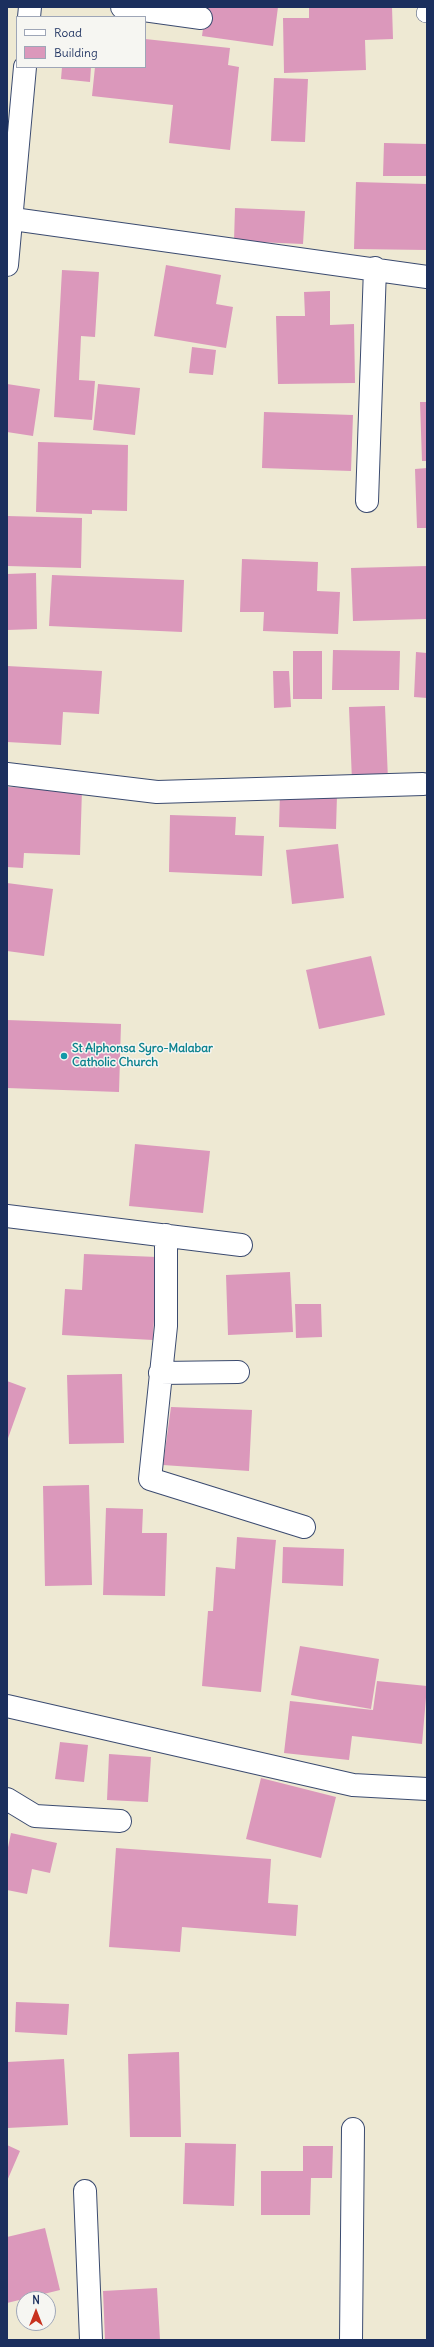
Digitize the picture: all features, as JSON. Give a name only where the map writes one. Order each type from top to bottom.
[{"type":"street","points":[[122,7],[201,18]]},
{"type":"street","points":[[7,265],[13,219],[25,68]]},
{"type":"street","points":[[13,219],[427,276]]},
{"type":"street","points":[[367,501],[375,268]]},
{"type":"street","points":[[7,774],[157,792],[423,784]]},
{"type":"street","points":[[7,1216],[241,1245]]},
{"type":"street","points":[[166,1235],[166,1326],[150,1479],[304,1527]]},
{"type":"street","points":[[160,1374],[238,1372]]},
{"type":"street","points":[[8,1712],[353,1785],[427,1789]]},
{"type":"street","points":[[7,1799],[35,1816],[120,1821]]},
{"type":"street","points":[[351,2340],[353,2129]]},
{"type":"street","points":[[85,2191],[91,2340]]},
{"type":"building","points":[[206,7],[278,7],[273,46],[202,36]]},
{"type":"building","points":[[309,7],[392,7],[393,39],[365,40],[366,70],[284,73],[283,18],[309,18]]},
{"type":"building","points":[[146,39],[230,48],[228,65],[239,67],[230,150],[169,143],[173,105],[92,96],[95,68],[146,68]]},
{"type":"building","points":[[62,68],[91,68],[90,82],[61,79]]},
{"type":"building","points":[[274,78],[308,79],[305,142],[271,141]]},
{"type":"building","points":[[384,143],[427,144],[427,176],[383,176]]},
{"type":"building","points":[[356,182],[427,184],[427,250],[354,249]]},
{"type":"building","points":[[235,208],[305,211],[303,244],[234,241]]},
{"type":"building","points":[[166,265],[221,275],[216,304],[233,307],[226,348],[154,336]]},
{"type":"building","points":[[62,270],[99,272],[95,337],[81,336],[79,380],[95,381],[92,420],[54,417]]},
{"type":"building","points":[[330,291],[330,325],[354,324],[355,383],[278,384],[276,316],[305,316],[304,292]]},
{"type":"building","points":[[192,347],[216,350],[213,375],[189,373]]},
{"type":"building","points":[[7,384],[40,389],[33,436],[7,432]]},
{"type":"building","points":[[98,384],[140,388],[135,435],[93,430]]},
{"type":"building","points":[[420,402],[427,402],[427,461],[422,461]]},
{"type":"building","points":[[264,412],[353,415],[351,471],[262,468]]},
{"type":"building","points":[[38,442],[128,445],[127,511],[92,510],[92,514],[36,512]]},
{"type":"building","points":[[427,468],[427,528],[417,528],[415,469]]},
{"type":"building","points":[[7,516],[82,518],[81,568],[7,566]]},
{"type":"building","points":[[242,559],[318,562],[317,591],[340,592],[338,634],[263,631],[264,612],[240,612]]},
{"type":"building","points":[[427,566],[427,619],[353,621],[351,568]]},
{"type":"building","points":[[36,573],[37,629],[7,630],[7,574]]},
{"type":"building","points":[[52,575],[184,580],[182,632],[49,626]]},
{"type":"building","points":[[333,650],[400,651],[399,690],[332,690]]},
{"type":"building","points":[[293,651],[322,651],[322,699],[293,699]]},
{"type":"building","points":[[416,652],[427,653],[427,698],[414,697]]},
{"type":"building","points":[[7,666],[102,671],[99,714],[63,712],[61,745],[7,742]]},
{"type":"building","points":[[273,671],[289,671],[291,707],[274,708]]},
{"type":"building","points":[[385,706],[388,780],[352,781],[349,707]]},
{"type":"building","points":[[7,787],[82,789],[80,855],[24,853],[23,868],[7,867]]},
{"type":"building","points":[[280,793],[337,795],[336,829],[279,827]]},
{"type":"building","points":[[170,815],[236,817],[235,835],[264,836],[262,876],[169,872]]},
{"type":"building","points":[[338,844],[344,898],[292,904],[286,850]]},
{"type":"building","points":[[7,883],[53,889],[44,956],[7,951]]},
{"type":"building","points":[[371,956],[385,1015],[319,1029],[306,970]]},
{"type":"building","name":"St Alphonsa Syro-Malabar Catholic Church","points":[[7,1020],[121,1024],[119,1092],[7,1088]]},
{"type":"building","points":[[135,1144],[210,1151],[203,1213],[129,1206]]},
{"type":"building","points":[[84,1254],[157,1257],[153,1340],[62,1335],[65,1289],[82,1290]]},
{"type":"building","points":[[290,1272],[293,1332],[228,1335],[226,1275]]},
{"type":"building","points":[[295,1304],[321,1304],[322,1337],[296,1338]]},
{"type":"building","points":[[122,1374],[124,1443],[69,1444],[67,1375]]},
{"type":"building","points":[[7,1381],[26,1388],[7,1441]]},
{"type":"building","points":[[171,1407],[252,1410],[249,1471],[163,1465]]},
{"type":"building","points":[[89,1485],[92,1585],[45,1586],[43,1486]]},
{"type":"building","points":[[106,1508],[143,1509],[142,1533],[167,1533],[165,1596],[103,1595]]},
{"type":"building","points":[[237,1537],[276,1540],[261,1692],[202,1686],[208,1611],[213,1611],[216,1567],[235,1569]]},
{"type":"building","points":[[283,1547],[344,1549],[343,1586],[282,1583]]},
{"type":"building","points":[[300,1646],[379,1659],[371,1709],[291,1695]]},
{"type":"building","points":[[377,1681],[427,1686],[422,1744],[352,1736],[349,1760],[284,1753],[290,1701],[373,1710]]},
{"type":"building","points":[[60,1742],[88,1745],[84,1782],[55,1779]]},
{"type":"building","points":[[109,1754],[151,1757],[148,1802],[107,1800]]},
{"type":"building","points":[[261,1778],[336,1797],[321,1858],[246,1839]]},
{"type":"building","points":[[11,1833],[57,1843],[50,1873],[32,1869],[27,1894],[7,1890],[7,1852]]},
{"type":"building","points":[[116,1848],[271,1859],[268,1903],[298,1905],[296,1936],[182,1927],[180,1952],[109,1947]]},
{"type":"building","points":[[16,2002],[69,2004],[67,2035],[15,2032]]},
{"type":"building","points":[[179,2052],[181,2137],[130,2137],[128,2054]]},
{"type":"building","points":[[64,2059],[68,2125],[7,2128],[7,2062]]},
{"type":"building","points":[[185,2143],[236,2144],[234,2206],[183,2204]]},
{"type":"building","points":[[7,2145],[20,2151],[7,2181]]},
{"type":"building","points":[[303,2146],[333,2146],[332,2178],[311,2178],[310,2215],[261,2215],[261,2171],[303,2171]]},
{"type":"building","points":[[45,2228],[60,2290],[16,2291],[16,2301],[7,2303],[7,2237]]},
{"type":"building","points":[[157,2288],[160,2340],[105,2340],[103,2291]]},
{"type":"place","name":"St Alphonsa Syro-Malabar Catholic Church","points":[[64,1056]]}]
